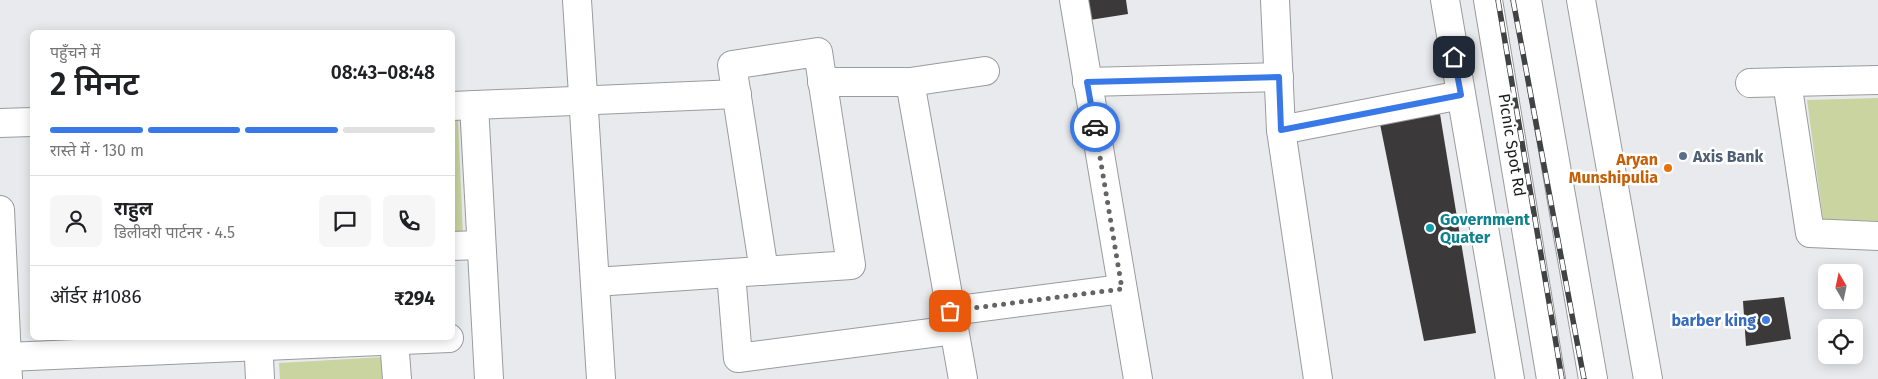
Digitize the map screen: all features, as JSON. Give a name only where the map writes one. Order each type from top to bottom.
[{"type":"street","points":[[577,0],[601,379]]},
{"type":"street","points":[[1074,0],[1138,379]]},
{"type":"street","points":[[1275,0],[1281,130],[1318,379]]},
{"type":"street","points":[[1445,0],[1510,379]]},
{"type":"street","name":"Picnic Spot Rd","points":[[1488,0],[1551,379]]},
{"type":"street","points":[[1527,0],[1593,379]]},
{"type":"street","points":[[1581,0],[1648,379]]},
{"type":"street","points":[[595,282],[764,271],[851,264],[818,52],[732,65],[764,271]]},
{"type":"street","points":[[822,82],[910,82],[985,70]]},
{"type":"street","points":[[1087,82],[1279,77]]},
{"type":"street","points":[[1750,83],[1878,80]]},
{"type":"street","points":[[910,82],[963,379]]},
{"type":"street","points":[[1787,82],[1810,233],[1878,236]]},
{"type":"street","points":[[489,379],[481,245],[463,106],[737,94]]},
{"type":"street","points":[[1281,130],[1461,95]]},
{"type":"street","points":[[0,124],[30,122]]},
{"type":"street","points":[[0,210],[8,368],[95,345],[394,340],[397,379]]},
{"type":"street","points":[[455,246],[481,245]]},
{"type":"street","points":[[731,273],[738,358],[1122,289]]},
{"type":"street","points":[[455,337],[486,336]]},
{"type":"street","points":[[258,342],[260,379]]},
{"type":"green space","points":[[1878,98],[1878,221],[1823,219],[1807,100]]},
{"type":"green space","points":[[455,118],[458,118],[463,236],[455,237]]},
{"type":"green space","points":[[384,357],[385,379],[280,379],[279,363]]},
{"type":"building","points":[[1079,0],[1126,0],[1128,14],[1077,22]]},
{"type":"building","name":"Government Quater","points":[[1440,114],[1476,333],[1424,341],[1380,124]]},
{"type":"building","name":"barber king","points":[[1784,297],[1791,339],[1746,346],[1743,301]]},
{"type":"railway","points":[[1498,0],[1562,379]]},
{"type":"railway","points":[[1513,0],[1584,379]]},
{"type":"way so far","points":[[950,311],[1122,289],[1095,127]]},
{"type":"place","name":"Axis Bank","points":[[1683,156]]},
{"type":"place","name":"Aryan Munshipulia","points":[[1668,168]]},
{"type":"place","name":"Government Quater","points":[[1430,228]]},
{"type":"place","name":"barber king","points":[[1766,320]]},
{"type":"route","points":[[1095,127],[1087,82],[1279,77],[1281,130],[1461,95],[1454,57]]}]
